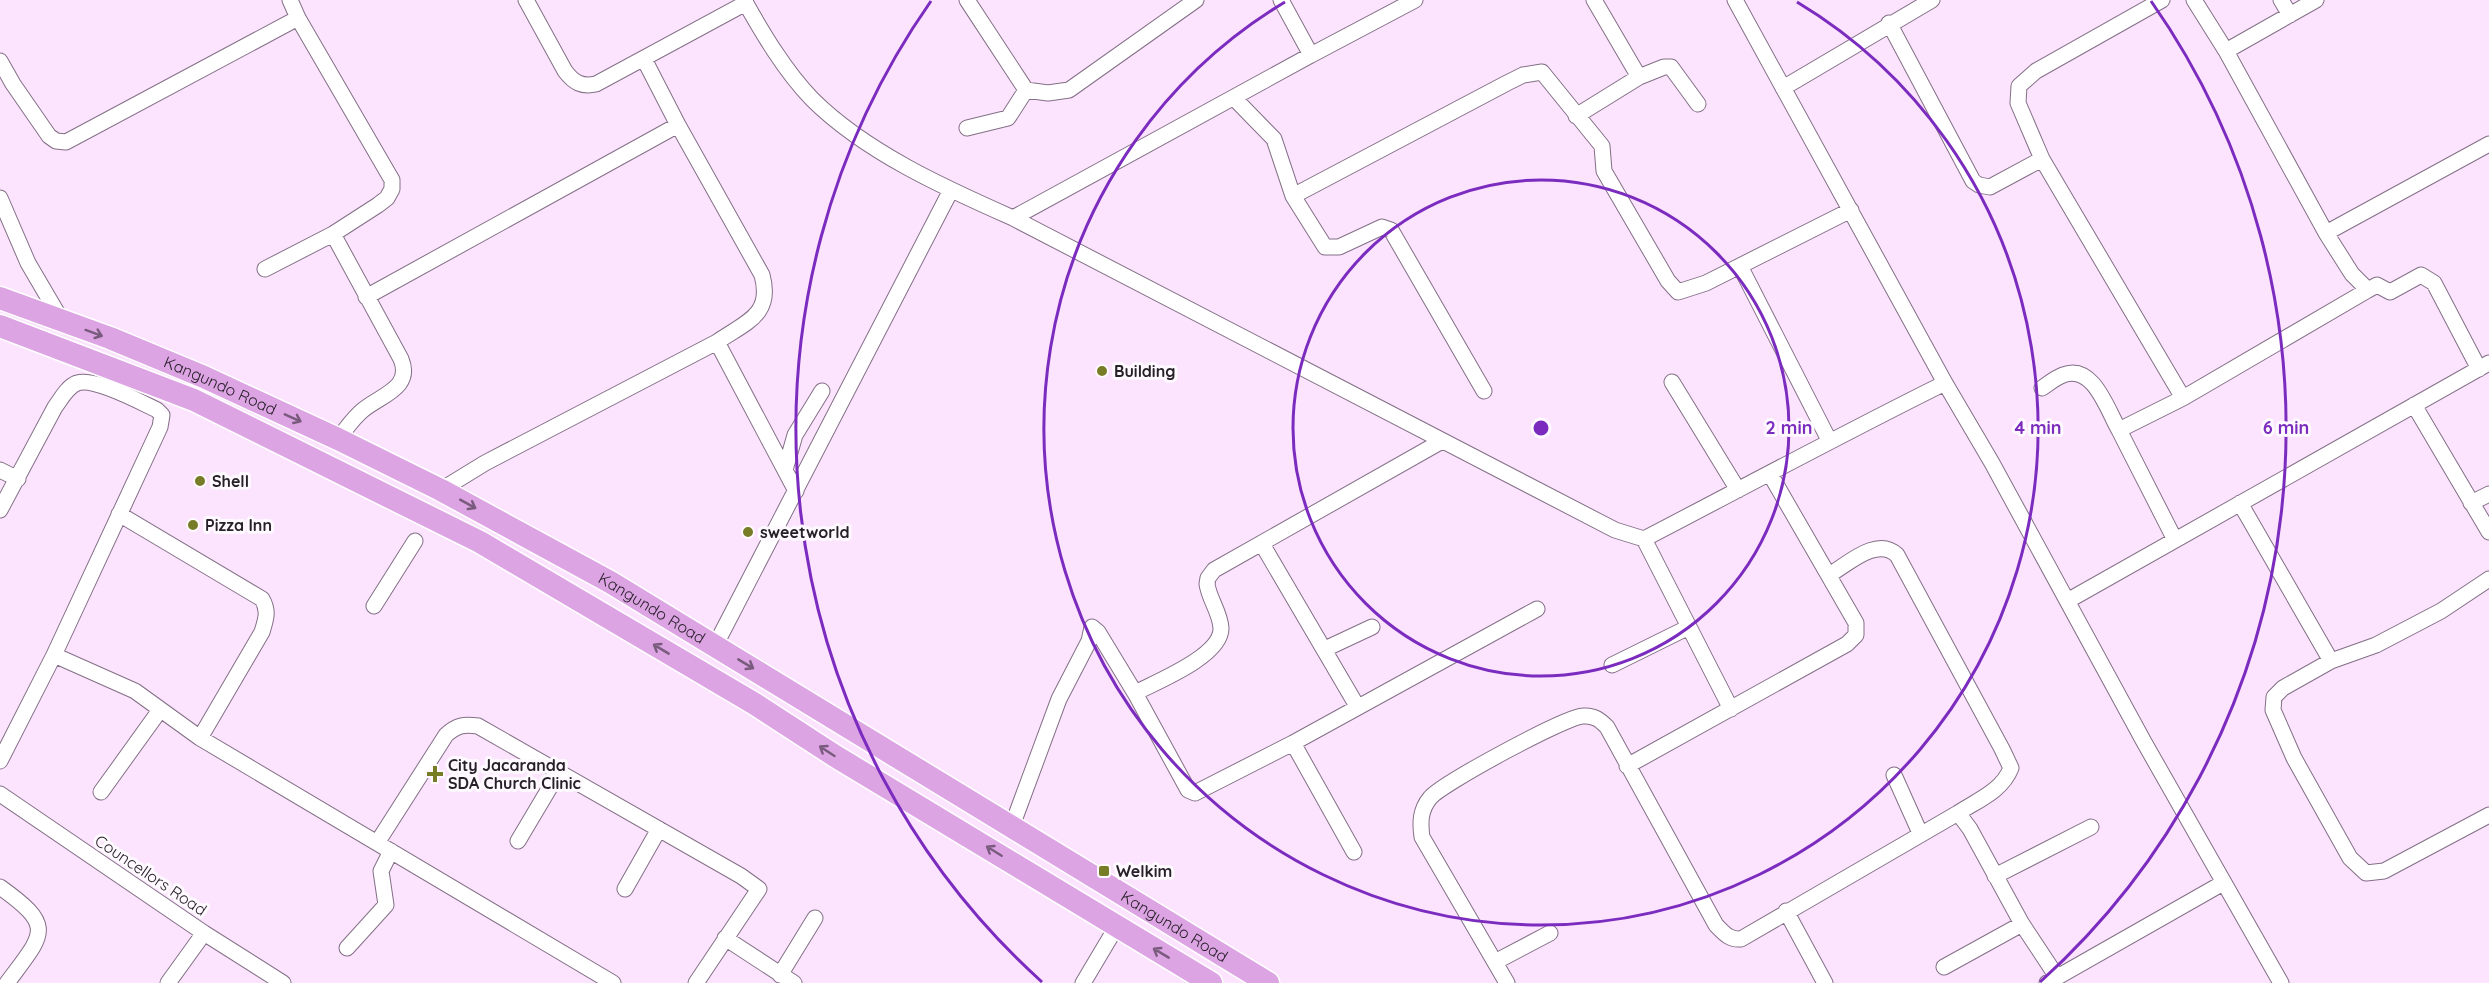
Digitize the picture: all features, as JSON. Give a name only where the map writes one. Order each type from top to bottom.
[{"type":"highway","name":"Kangundo Road","points":[[4,300],[204,377],[441,490],[610,582],[1268,983]]},
{"type":"highway","points":[[3,326],[4,300]]},
{"type":"highway","name":"Kangundo Road","points":[[3,326],[194,400],[480,542],[755,704],[836,756],[1211,983]]},
{"type":"highway","points":[[132,375],[143,352]]},
{"type":"highway","points":[[194,400],[204,377]]},
{"type":"street","points":[[265,268],[333,234],[387,198],[392,189],[392,180],[298,18],[290,0]]},
{"type":"street","points":[[526,0],[565,71],[572,81],[582,85],[596,84],[745,1],[780,58],[811,98],[868,143],[951,190],[1013,218],[1615,530],[1644,539],[1770,474],[1829,440],[1945,383]]},
{"type":"street","points":[[967,0],[1026,90],[1048,93],[1069,90],[1197,0]]},
{"type":"street","points":[[1281,0],[1311,55]]},
{"type":"street","points":[[1013,218],[1415,0]]},
{"type":"street","points":[[1594,0],[1639,77]]},
{"type":"street","points":[[1735,0],[1945,383],[2069,600],[2223,883],[2281,983]]},
{"type":"street","points":[[1783,88],[1889,23],[1932,0]]},
{"type":"street","points":[[2162,0],[2036,71],[2019,86],[2018,103],[2042,159],[2183,398]]},
{"type":"street","points":[[2194,0],[2226,51],[2326,232],[2352,274],[2368,290]]},
{"type":"street","points":[[2281,0],[2290,15]]},
{"type":"street","points":[[2226,51],[2316,0]]},
{"type":"street","points":[[0,61],[49,136],[56,141],[66,142],[298,18]]},
{"type":"street","points":[[1889,23],[1973,181],[1979,185],[1990,186],[2042,159]]},
{"type":"street","points":[[441,490],[485,463],[717,342],[752,318],[762,308],[766,296],[762,275],[678,125],[644,59]]},
{"type":"street","points":[[1576,116],[1639,77],[1664,67],[1671,67],[1698,104]]},
{"type":"street","points":[[1293,196],[1523,75],[1542,72],[1556,86],[1576,116],[1602,146],[1604,171],[1668,281],[1678,292],[1706,283],[1851,210]]},
{"type":"street","points":[[0,94],[13,84]]},
{"type":"street","points":[[967,128],[1008,118],[1026,90]]},
{"type":"street","points":[[1234,98],[1274,139],[1293,196],[1325,247],[1339,247],[1382,227],[1391,230],[1484,391]]},
{"type":"street","points":[[366,297],[678,125]]},
{"type":"street","points":[[2326,232],[2489,144]]},
{"type":"street","points":[[715,646],[951,190]]},
{"type":"street","points":[[0,198],[28,263],[62,321]]},
{"type":"street","points":[[333,234],[401,359],[404,375],[401,383],[393,390],[363,409],[338,439]]},
{"type":"street","points":[[1740,266],[1829,440]]},
{"type":"street","points":[[2069,600],[2484,366],[2434,283],[2421,275],[2390,292],[2377,285],[2183,398],[2119,430]]},
{"type":"street","points":[[717,342],[796,491]]},
{"type":"street","points":[[0,510],[60,400],[78,383],[87,358]]},
{"type":"street","points":[[2042,388],[2062,375],[2081,374],[2091,380],[2175,540]]},
{"type":"street","points":[[0,761],[54,655],[160,427],[162,415],[157,410],[90,382],[78,383]]},
{"type":"street","points":[[1672,382],[1738,490]]},
{"type":"street","points":[[785,470],[795,435],[822,391]]},
{"type":"street","points":[[2414,405],[2489,532]]},
{"type":"street","points":[[1135,693],[1206,654],[1215,645],[1221,635],[1221,626],[1208,590],[1208,578],[1214,570],[1442,441]]},
{"type":"street","points":[[0,470],[18,479]]},
{"type":"street","points":[[1627,766],[1853,640],[1856,635],[1856,623],[1770,474]]},
{"type":"street","points":[[2471,503],[2489,494]]},
{"type":"street","points":[[2240,503],[2331,661]]},
{"type":"street","points":[[119,514],[262,599],[266,607],[267,618],[262,632],[200,738]]},
{"type":"street","points":[[1644,539],[1731,709]]},
{"type":"street","points":[[374,606],[415,541]]},
{"type":"street","points":[[1262,544],[1357,706]]},
{"type":"street","points":[[1507,983],[1422,837],[1420,821],[1425,804],[1438,790],[1563,722],[1581,716],[1592,716],[1606,727],[1716,925],[1727,936],[1734,939],[1741,939],[1958,813],[1997,789],[2007,780],[2011,768],[2002,749],[1897,555],[1890,549],[1880,547],[1828,575]]},
{"type":"street","points":[[2489,579],[2441,611],[2376,645],[2331,661],[2283,688],[2274,697],[2273,710],[2294,758],[2358,868],[2366,873],[2384,871],[2489,815]]},
{"type":"street","points":[[1012,826],[1059,699],[1089,641],[1092,627],[1098,632],[1135,693],[1188,790],[1193,793],[1293,743],[1537,609]]},
{"type":"street","points":[[1325,649],[1372,627]]},
{"type":"street","points":[[1612,665],[1689,627]]},
{"type":"street","points":[[54,655],[135,691],[200,738],[613,983]]},
{"type":"street","points":[[101,792],[160,710]]},
{"type":"street","points":[[347,948],[386,905],[381,871],[384,847],[446,735],[455,727],[465,724],[478,726],[759,889],[696,983]]},
{"type":"street","points":[[1293,743],[1354,852]]},
{"type":"street","points":[[518,841],[559,772]]},
{"type":"street","points":[[1893,775],[1920,833]]},
{"type":"street","name":"Councellors Road","points":[[0,794],[204,933],[283,983]]},
{"type":"street","points":[[1958,813],[1970,829],[2052,980],[2223,883]]},
{"type":"street","points":[[1995,876],[2091,827]]},
{"type":"street","points":[[625,889],[659,829]]},
{"type":"street","points":[[0,887],[34,914],[40,933],[34,947],[7,983]]},
{"type":"street","points":[[1786,911],[1825,983]]},
{"type":"street","points":[[780,975],[815,918]]},
{"type":"street","points":[[1944,966],[2022,924]]},
{"type":"street","points":[[168,983],[204,933]]},
{"type":"street","points":[[1495,962],[1550,933]]},
{"type":"street","points":[[1083,983],[1111,936]]},
{"type":"street","points":[[725,938],[794,983]]},
{"type":"place","name":"Building","points":[[1102,371]]},
{"type":"place","name":"Shell","points":[[200,481]]},
{"type":"place","name":"Pizza Inn","points":[[193,525]]},
{"type":"place","name":"sweetworld","points":[[748,532]]},
{"type":"place","name":"City Jacaranda SDA Church Clinic","points":[[435,774]]},
{"type":"place","name":"Welkim","points":[[1104,871]]}]
